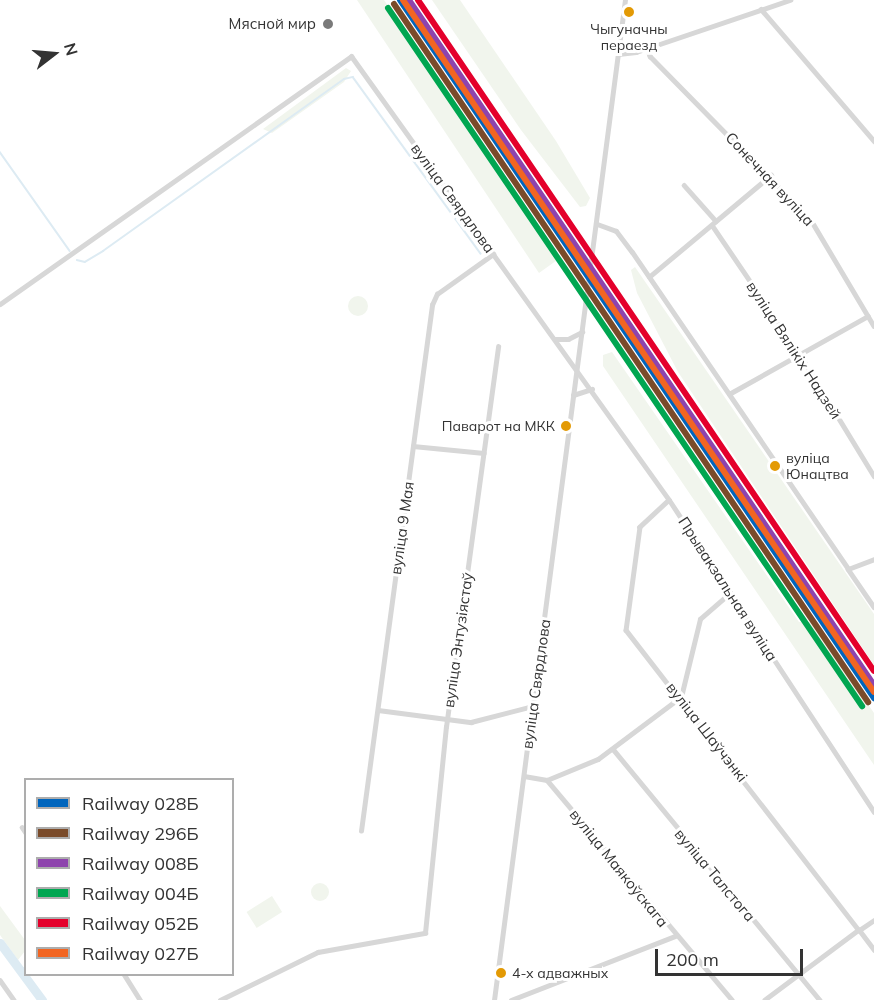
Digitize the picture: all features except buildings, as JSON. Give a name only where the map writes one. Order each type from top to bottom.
[{"type":"street","name":"вуліца Свярдлова","points":[[494,1000],[626,0]]},
{"type":"street","points":[[618,54],[647,48],[790,0]]},
{"type":"street","points":[[761,9],[874,141]]},
{"type":"street","name":"Сонечная вуліца","points":[[647,48],[650,56],[771,175],[811,220],[874,326]]},
{"type":"street","name":"вуліца Свярдлова","points":[[0,304],[351,56],[577,368]]},
{"type":"street","points":[[649,276],[771,175]]},
{"type":"street","name":"вуліца Вялікіх Надзей","points":[[684,186],[714,223],[800,353],[874,476]]},
{"type":"street","points":[[597,224],[616,231],[649,276],[874,606]]},
{"type":"street","name":"вуліца 9 Мая","points":[[361,831],[432,305],[438,294],[493,254]]},
{"type":"street","points":[[729,394],[868,316]]},
{"type":"street","points":[[555,339],[568,339],[582,332]]},
{"type":"street","name":"вуліца Энтузіястаў","points":[[220,1000],[318,952],[425,933],[447,720],[498,347]]},
{"type":"street","name":"Прывакзальная вуліца","points":[[577,368],[669,500],[874,812]]},
{"type":"street","points":[[573,395],[592,389]]},
{"type":"street","points":[[413,446],[484,453]]},
{"type":"street","name":"вуліца Шаўчэнкі","points":[[669,500],[640,527],[626,630],[681,697],[874,950]]},
{"type":"street","points":[[848,569],[874,559]]},
{"type":"street","points":[[524,776],[548,780],[613,749],[681,697],[700,619],[730,592]]},
{"type":"street","points":[[378,710],[447,720],[485,721],[533,706]]},
{"type":"street","name":"вуліца Талстога","points":[[613,749],[820,1000]]},
{"type":"street","name":"вуліца Маякоўскага","points":[[548,780],[675,936],[732,1000]]},
{"type":"street","points":[[765,1000],[874,920]]},
{"type":"street","points":[[511,1000],[675,936]]},
{"type":"street","points":[[125,976],[140,1000]]},
{"type":"street","points":[[0,980],[14,1000]]},
{"type":"shaded area","points":[[357,0],[384,0],[560,258],[539,273]]},
{"type":"shaded area","points":[[432,0],[460,0],[556,141],[590,198],[586,206],[580,207],[521,130]]},
{"type":"shaded area","points":[[346,68],[351,71],[344,82],[272,133],[263,129]]},
{"type":"shaded area","points":[[635,267],[874,614],[874,665],[678,372],[637,293],[631,270]]},
{"type":"shaded area","points":[[358,296],[365,299],[368,306],[365,313],[358,316],[351,313],[348,306],[351,299]]},
{"type":"shaded area","points":[[612,352],[799,622],[812,622],[874,713],[874,765],[603,366],[603,355]]},
{"type":"shaded area","points":[[316,883],[324,883],[329,888],[327,899],[316,901],[311,896],[311,888]]},
{"type":"shaded area","points":[[272,896],[282,912],[257,928],[247,912]]},
{"type":"shaded area","points":[[0,906],[24,939],[24,952],[18,960],[0,935]]},
{"type":"waterway","points":[[77,260],[85,262],[103,251],[344,79],[353,77],[481,254]]},
{"type":"waterway","points":[[0,152],[70,251]]},
{"type":"waterway","points":[[0,943],[24,976]]},
{"type":"waterway","points":[[19,972],[24,968]]},
{"type":"waterway","points":[[24,976],[42,1000]]},
{"type":"rail line","name":"028Б","points":[[400,0],[874,698]]},
{"type":"rail line","name":"027Б","points":[[403,0],[874,692]]},
{"type":"rail line","name":"008Б","points":[[409,0],[874,685]]},
{"type":"rail line","name":"052Б","points":[[418,0],[874,671]]},
{"type":"rail line","name":"296Б","points":[[394,4],[868,702]]},
{"type":"rail line","name":"004Б","points":[[388,8],[862,706]]},
{"type":"place","name":"Чыгуначны пераезд","points":[[629,12]]},
{"type":"place","name":"Мясной мир","points":[[328,24]]},
{"type":"place","name":"Паварот на МКК","points":[[566,426]]},
{"type":"place","name":"вуліца Юнацтва","points":[[775,466]]},
{"type":"place","name":"4-х адважных","points":[[501,973]]}]
